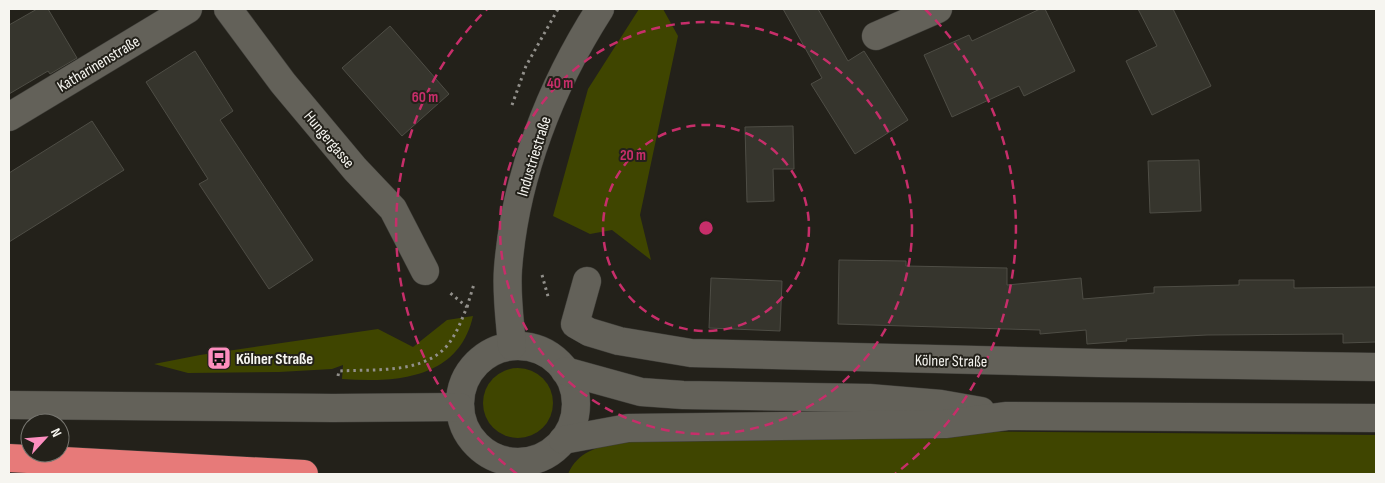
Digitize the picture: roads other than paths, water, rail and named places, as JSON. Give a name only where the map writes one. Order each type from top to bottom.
[{"type":"highway","points":[[9,458],[304,474]]},
{"type":"street","name":"Katharinenstraße","points":[[9,117],[188,9]]},
{"type":"street","name":"Hungergasse","points":[[228,9],[284,83],[355,169],[393,209],[425,271]]},
{"type":"street","name":"Industriestraße","points":[[512,346],[508,270],[522,183],[550,100],[582,37],[600,9]]},
{"type":"street","points":[[876,36],[938,9]]},
{"type":"street","name":"Kölner Straße","points":[[587,281],[575,324],[589,332],[619,341],[691,353],[1098,363],[1376,367]]},
{"type":"street","points":[[512,346],[522,346],[542,351],[559,363],[565,370],[574,389],[576,405],[573,422],[563,440],[540,458],[508,467],[477,446],[464,426],[460,407],[462,388],[470,370],[489,354],[512,346]]},
{"type":"street","points":[[565,370],[641,392],[683,395],[869,398],[941,404],[1007,416]]},
{"type":"street","points":[[9,405],[333,408],[460,407]]},
{"type":"street","points":[[563,440],[628,428],[945,424],[1007,416],[1376,418]]},
{"type":"place","name":"Kölner Straße","points":[[219,358]]}]
